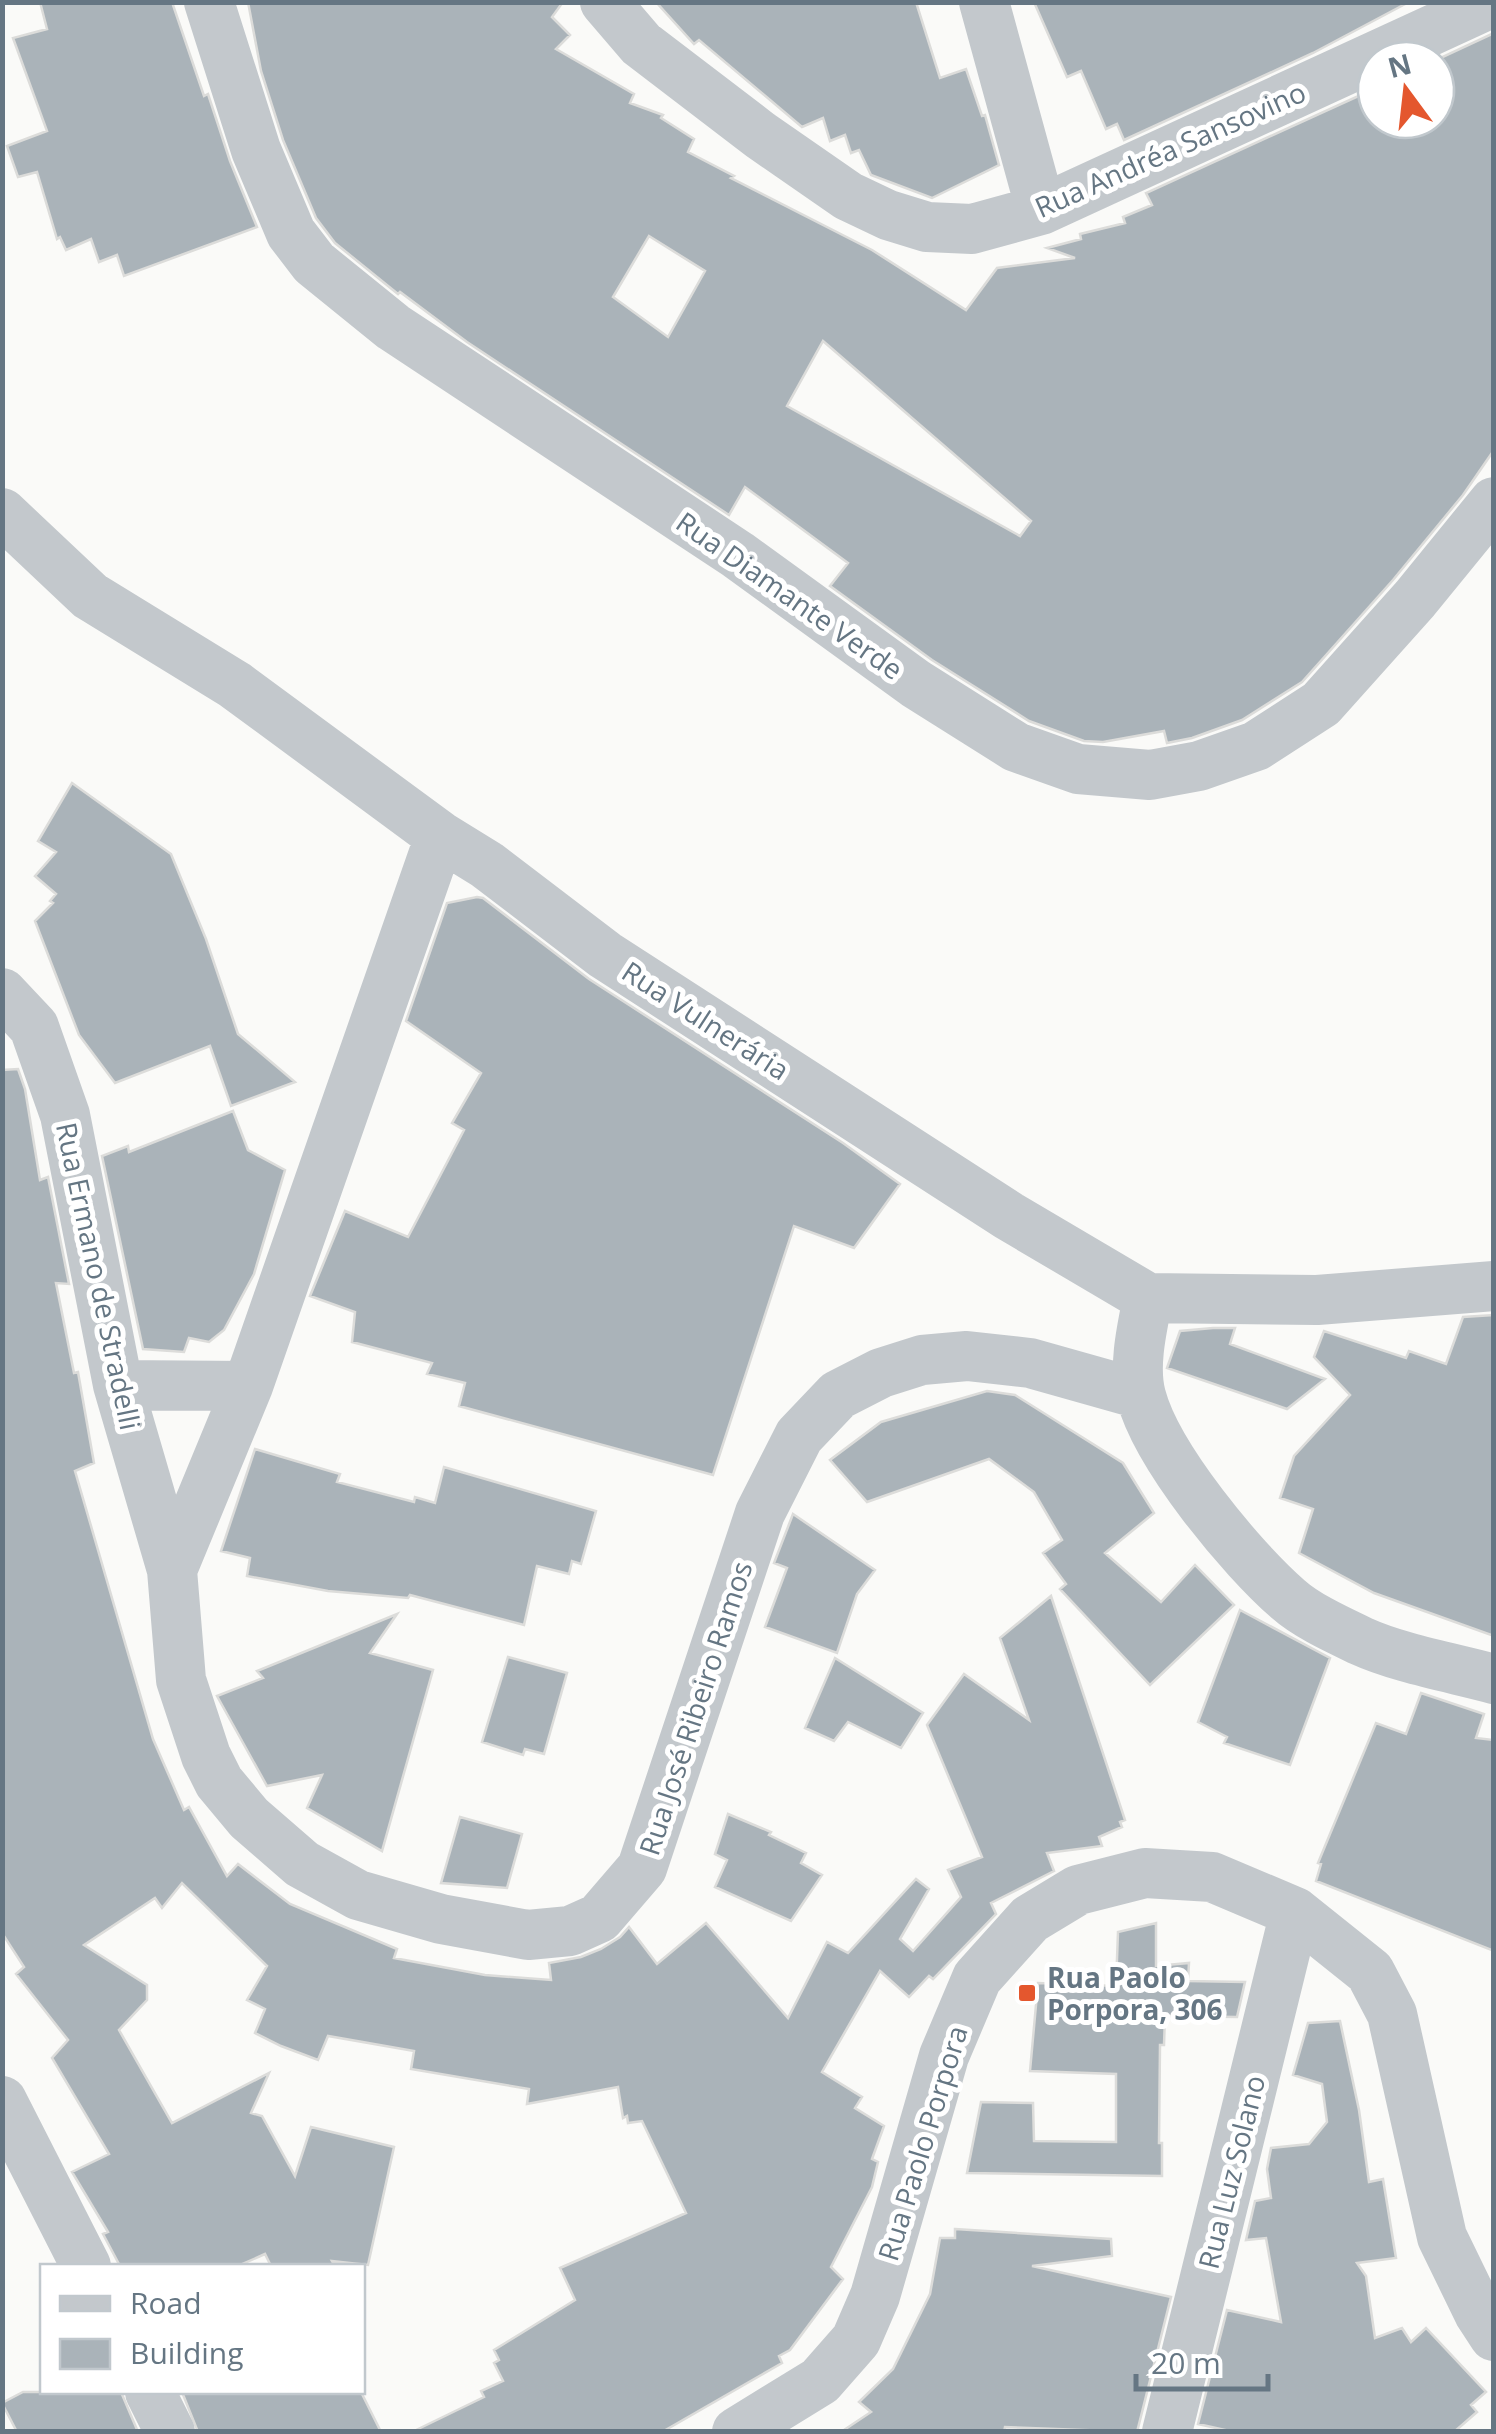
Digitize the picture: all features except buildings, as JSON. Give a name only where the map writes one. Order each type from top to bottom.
[{"type":"street","name":"Rua Diamante Verde","points":[[209,2],[256,150],[291,233],[314,263],[393,327],[738,555],[916,684],[1016,746],[1078,769],[1150,775],[1198,766],[1256,746],[1321,704],[1415,599],[1494,502]]},
{"type":"street","name":"Rua Andréa Sansovino","points":[[605,2],[641,44],[848,196],[888,215],[926,226],[972,229],[1041,210],[1494,2]]},
{"type":"street","points":[[984,2],[1041,210]]},
{"type":"street","name":"Rua Vulnerária","points":[[2,513],[90,596],[235,686],[440,836],[487,865],[606,955],[1008,1216],[1148,1298],[1317,1300],[1494,1286]]},
{"type":"street","name":"Rua José Ribeiro Ramos","points":[[440,836],[248,1386],[172,1570],[181,1680],[195,1729],[219,1782],[250,1818],[302,1864],[358,1895],[440,1918],[528,1935],[570,1931],[599,1918],[642,1868],[760,1512],[799,1436],[838,1395],[881,1373],[922,1360],[967,1356],[1030,1362],[1140,1394]]},
{"type":"street","name":"Rua Ermano de Stradelli","points":[[2,993],[34,1027],[52,1073],[64,1115],[118,1386],[172,1570]]},
{"type":"street","points":[[1148,1298],[1140,1339],[1140,1394],[1157,1434],[1195,1494],[1242,1554],[1291,1602],[1364,1642],[1494,1679]]},
{"type":"street","points":[[118,1386],[248,1386]]},
{"type":"street","name":"Rua Paolo Porpora","points":[[737,2432],[820,2381],[856,2340],[895,2232],[944,2056],[977,1978],[1030,1918],[1078,1890],[1145,1873],[1212,1878],[1296,1912],[1370,1972],[1392,2014],[1442,2238],[1478,2313],[1494,2336]]},
{"type":"street","name":"Rua Luz Solano","points":[[1167,2432],[1296,1912]]},
{"type":"street","points":[[2,2101],[85,2264]]},
{"type":"street","points":[[151,2394],[170,2432]]},
{"type":"place","name":"Rua Paolo Porpora, 306","points":[[1027,1993]]}]
